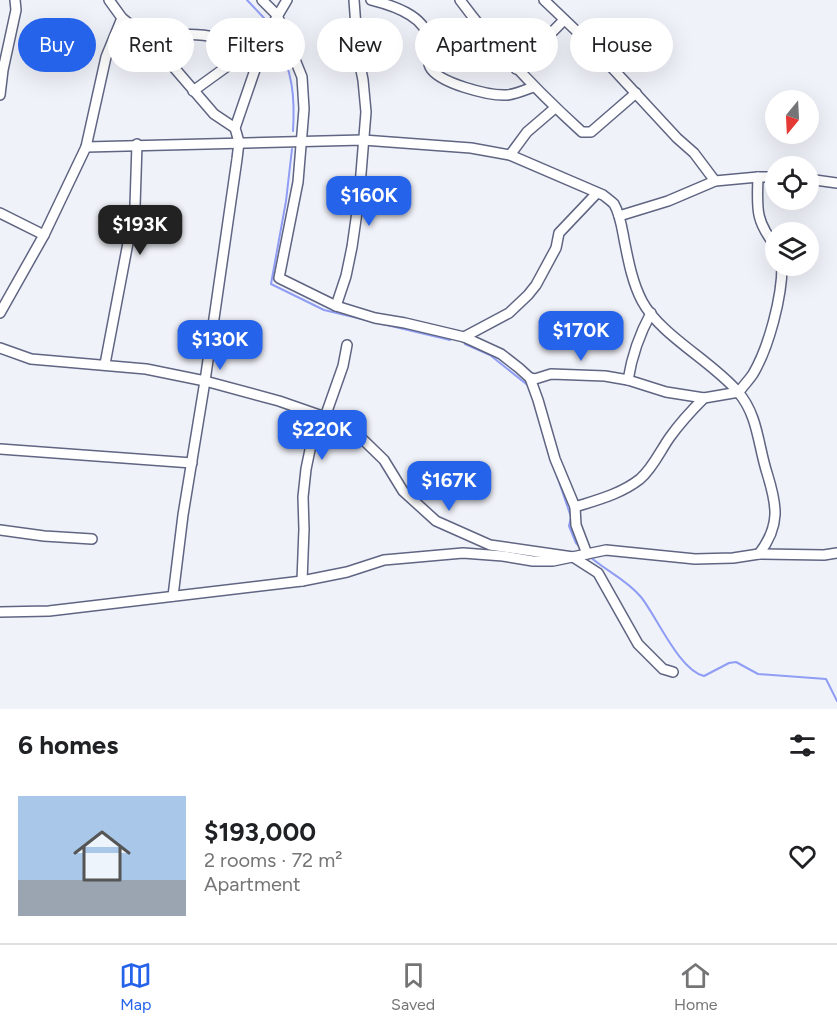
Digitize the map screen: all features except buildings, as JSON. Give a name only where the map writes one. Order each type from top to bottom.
[{"type":"street","points":[[0,95],[16,10],[15,0]]},
{"type":"street","points":[[109,0],[122,18]]},
{"type":"street","points":[[262,0],[273,8],[302,77],[304,109],[298,182],[279,278],[336,306],[375,318],[405,322],[464,337],[501,354],[530,378],[555,459],[575,507],[576,525],[587,554]]},
{"type":"street","points":[[273,8],[287,0]]},
{"type":"street","points":[[336,306],[352,247],[359,198],[366,112],[358,56],[354,0]]},
{"type":"street","points":[[371,0],[392,5],[420,22],[427,31],[430,66],[436,74],[447,80],[505,95],[533,87]]},
{"type":"street","points":[[460,0],[473,18]]},
{"type":"street","points":[[544,0],[694,153],[715,181]]},
{"type":"street","points":[[558,26],[564,20]]},
{"type":"street","points":[[0,313],[44,235],[86,147],[108,52]]},
{"type":"street","points":[[177,72],[214,114],[235,128]]},
{"type":"street","points":[[193,91],[220,72]]},
{"type":"street","points":[[173,596],[239,142],[235,128],[252,72]]},
{"type":"street","points":[[519,72],[582,132],[591,132],[636,93]]},
{"type":"street","points":[[510,155],[527,132],[555,108]]},
{"type":"street","points":[[86,147],[363,140],[471,148],[510,155],[597,192],[613,203],[619,216],[634,280],[642,302],[672,334],[739,392],[757,427],[764,463],[775,497],[774,530],[759,554]]},
{"type":"street","points":[[105,364],[135,206],[137,144]]},
{"type":"street","points":[[758,177],[757,210],[765,234]]},
{"type":"street","points":[[619,216],[668,201],[715,181],[765,177]]},
{"type":"street","points":[[819,181],[837,183]]},
{"type":"street","points":[[464,337],[508,313],[528,295],[556,248],[559,233],[597,192]]},
{"type":"street","points":[[0,213],[44,235]]},
{"type":"street","points":[[530,378],[535,379],[551,374],[605,376],[628,380],[666,392],[704,398],[739,392],[760,361],[777,305],[782,276]]},
{"type":"street","points":[[628,380],[636,345],[651,313]]},
{"type":"street","points":[[302,581],[303,497],[306,469],[311,445],[325,417],[344,366],[346,345]]},
{"type":"street","points":[[0,348],[31,359],[146,369],[205,381],[325,417],[352,429],[384,460],[403,491],[436,521],[490,545],[573,557],[598,573],[638,644],[663,669],[672,672]]},
{"type":"street","points":[[575,507],[616,493],[640,479],[688,413],[704,398]]},
{"type":"street","points":[[0,449],[192,463]]},
{"type":"street","points":[[0,530],[92,539]]},
{"type":"street","points":[[0,612],[49,611],[302,581],[400,558],[463,554],[553,561],[606,550],[695,559],[733,558],[759,554],[824,555],[837,553]]},
{"type":"waterway","points":[[247,0],[264,18]]},
{"type":"waterway","points":[[288,72],[294,108],[293,131]]},
{"type":"waterway","points":[[292,149],[286,201],[271,284],[324,310],[450,340]]},
{"type":"waterway","points":[[465,344],[490,355],[530,387]]},
{"type":"waterway","points":[[553,464],[571,517],[569,526],[576,543],[581,548]]},
{"type":"waterway","points":[[589,556],[629,585],[641,597],[677,654],[695,672],[704,676],[729,663],[736,662],[758,674],[826,679],[837,701]]}]
